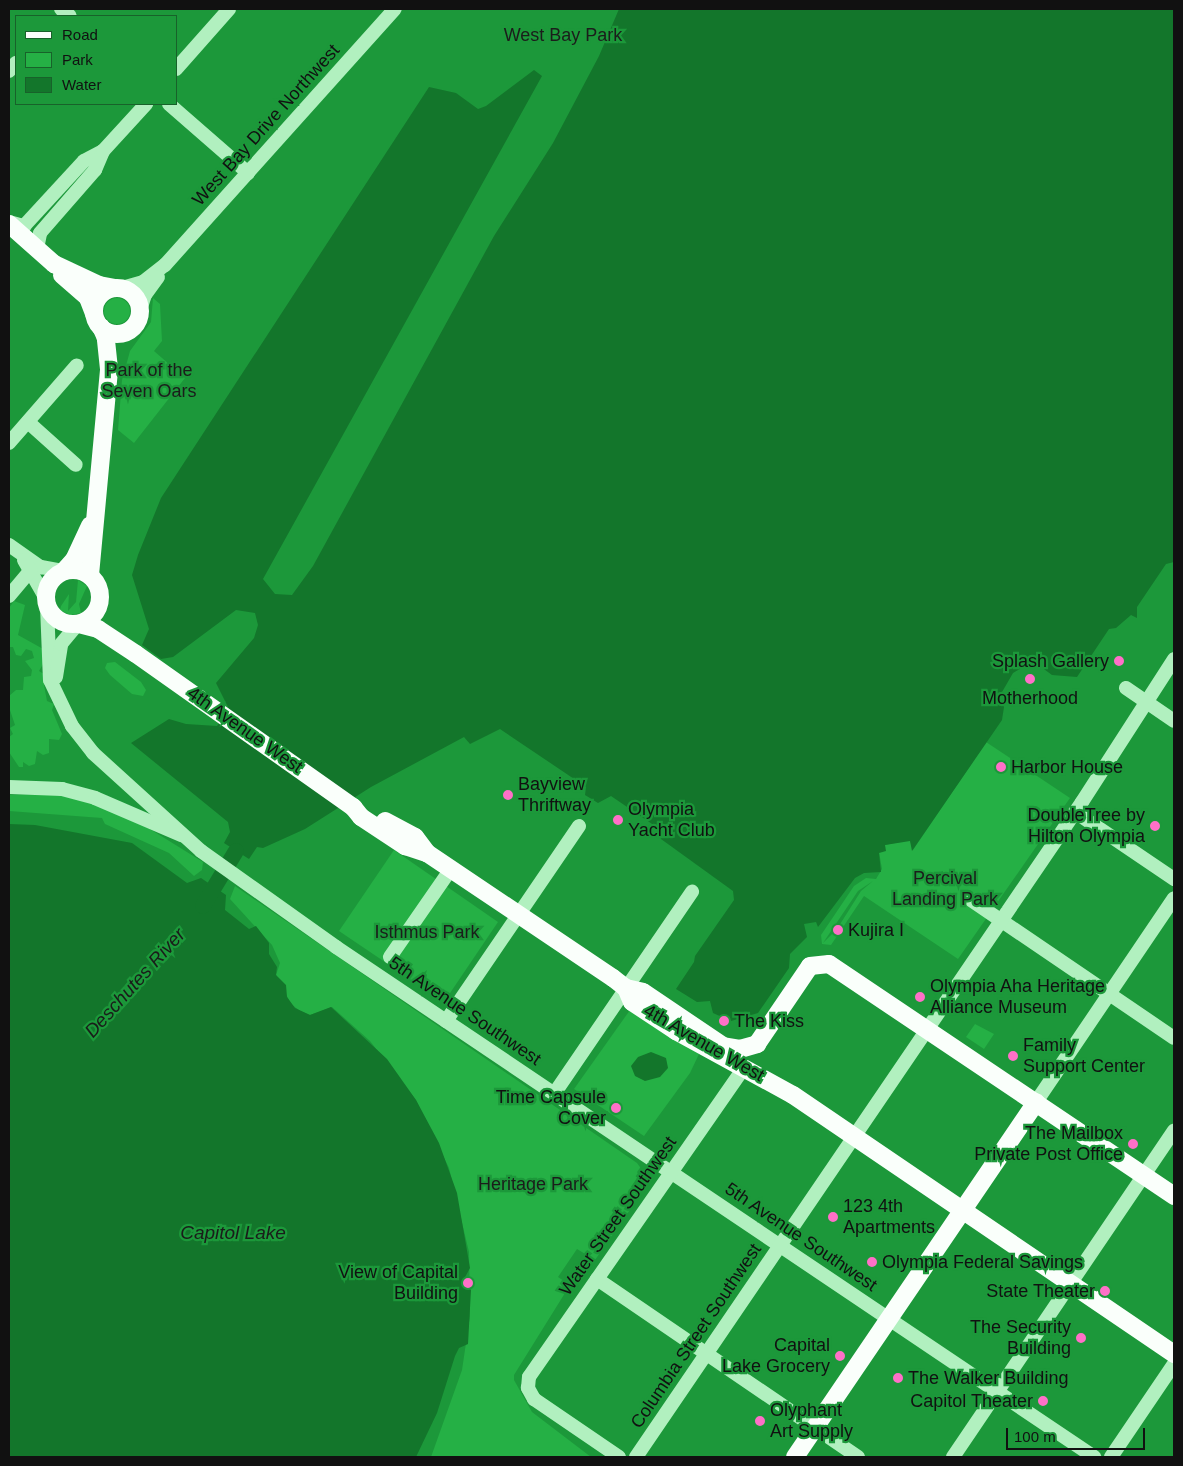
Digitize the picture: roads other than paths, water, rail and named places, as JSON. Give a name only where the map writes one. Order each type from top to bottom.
[{"type":"main road","points":[[9,223],[88,298],[106,338],[109,369],[93,520],[90,575]]},
{"type":"main road","points":[[54,264],[99,285],[118,288],[134,296],[140,310],[139,318],[130,330],[109,369]]},
{"type":"main road","points":[[118,288],[97,300],[98,321],[115,334],[130,330]]},
{"type":"main road","points":[[64,571],[82,571],[90,575],[96,582],[91,618],[56,619],[46,602],[50,582],[74,560],[93,520]]},
{"type":"main road","name":"4th Avenue West","points":[[91,618],[136,654],[360,812],[405,846],[427,853],[626,988],[632,1002],[744,1068],[763,1077],[1174,1354]]},
{"type":"main road","points":[[763,1077],[755,1066],[757,1044],[805,972],[821,963],[840,969],[1174,1196]]},
{"type":"main road","points":[[626,988],[643,992],[723,1046],[735,1050],[757,1044]]},
{"type":"main road","points":[[795,1457],[1036,1102]]},
{"type":"street","points":[[178,67],[229,9]]},
{"type":"street","name":"West Bay Drive Northwest","points":[[118,288],[143,282],[164,265],[395,9]]},
{"type":"street","points":[[37,248],[40,233],[95,170],[103,151],[145,105]]},
{"type":"street","points":[[170,105],[248,174]]},
{"type":"street","points":[[9,223],[24,226],[84,161],[103,151]]},
{"type":"street","name":"West Bay Drive Northwest","points":[[140,310],[145,295],[164,265]]},
{"type":"street","points":[[9,443],[77,365]]},
{"type":"street","points":[[28,422],[76,465]]},
{"type":"street","points":[[9,545],[22,557],[31,570],[46,602]]},
{"type":"street","points":[[22,557],[47,570],[64,571]]},
{"type":"street","points":[[11,593],[31,570]]},
{"type":"street","name":"5th Avenue Southwest","points":[[46,602],[48,671],[55,696],[64,712],[82,740],[184,837],[209,858],[446,1021],[1094,1457]]},
{"type":"street","points":[[55,696],[61,644],[91,618]]},
{"type":"street","name":"Columbia Street Southwest","points":[[636,1457],[1075,812],[1140,715],[1145,702],[1174,659]]},
{"type":"street","points":[[1126,688],[1174,722]]},
{"type":"street","points":[[9,787],[62,789],[96,798],[184,837]]},
{"type":"street","points":[[1075,812],[1174,879]]},
{"type":"street","points":[[446,1021],[579,826]]},
{"type":"street","points":[[390,957],[451,869]]},
{"type":"street","points":[[554,1094],[692,892]]},
{"type":"street","points":[[1036,1102],[1174,898]]},
{"type":"street","points":[[971,900],[1174,1038]]},
{"type":"street","name":"Water Street Southwest","points":[[619,1457],[534,1399],[528,1388],[528,1377],[744,1068]]},
{"type":"street","points":[[953,1457],[1174,1131]]},
{"type":"street","points":[[597,1279],[858,1457]]},
{"type":"street","points":[[1111,1457],[1174,1364]]},
{"type":"water","points":[[619,9],[1174,9],[1174,562],[1166,564],[1137,607],[1137,618],[1131,615],[1116,628],[1109,629],[1077,677],[1052,675],[1033,661],[1013,673],[998,699],[1004,707],[1002,720],[912,851],[910,841],[885,845],[886,851],[879,853],[881,872],[864,873],[855,878],[818,927],[816,922],[804,924],[807,937],[790,954],[789,968],[758,1013],[731,1021],[713,1013],[710,1001],[697,1002],[676,989],[694,962],[695,956],[734,900],[733,891],[661,839],[658,828],[611,796],[598,803],[585,795],[586,787],[500,729],[470,744],[464,737],[371,787],[305,829],[263,848],[257,847],[249,859],[224,843],[230,832],[228,822],[131,743],[169,719],[186,724],[217,726],[229,709],[216,683],[254,638],[258,625],[255,613],[236,610],[173,657],[161,659],[142,645],[149,629],[132,575],[138,555],[161,498],[429,87],[456,93],[478,109],[486,106],[534,70],[542,76],[263,579],[275,594],[292,595],[313,566],[494,236],[553,143],[599,56]]},
{"type":"water","name":"Capitol Lake","points":[[9,824],[35,825],[132,843],[187,883],[201,878],[226,895],[225,910],[249,929],[256,926],[269,943],[269,954],[277,967],[276,975],[286,985],[287,997],[295,1008],[310,1015],[331,1007],[387,1059],[416,1100],[439,1143],[457,1193],[470,1268],[463,1281],[471,1290],[468,1344],[459,1348],[455,1356],[437,1413],[416,1457],[9,1457]]},
{"type":"water","points":[[651,1052],[666,1058],[668,1068],[660,1077],[645,1081],[635,1076],[631,1066],[638,1057]]},
{"type":"waterway","name":"Deschutes River","points":[[203,906],[236,851]]},
{"type":"place","name":"Splash Gallery","points":[[1119,661]]},
{"type":"place","name":"Motherhood","points":[[1030,679]]},
{"type":"place","name":"Harbor House","points":[[1001,767]]},
{"type":"place","name":"Bayview Thriftway","points":[[508,795]]},
{"type":"place","name":"Olympia Yacht Club","points":[[618,820]]},
{"type":"place","name":"DoubleTree by Hilton Olympia","points":[[1155,826]]},
{"type":"place","name":"Kujira I","points":[[838,930]]},
{"type":"place","name":"Olympia Aha Heritage Alliance Museum","points":[[920,997]]},
{"type":"place","name":"The Kiss","points":[[724,1021]]},
{"type":"place","name":"Family Support Center","points":[[1013,1056]]},
{"type":"place","name":"Time Capsule Cover","points":[[616,1108]]},
{"type":"place","name":"The Mailbox Private Post Office","points":[[1133,1144]]},
{"type":"place","name":"123 4th Apartments","points":[[833,1217]]},
{"type":"place","name":"Olympia Federal Savings","points":[[872,1262]]},
{"type":"place","name":"View of Capital Building","points":[[468,1283]]},
{"type":"place","name":"State Theater","points":[[1105,1291]]},
{"type":"place","name":"The Security Building","points":[[1081,1338]]},
{"type":"place","name":"Capital Lake Grocery","points":[[840,1356]]},
{"type":"place","name":"The Walker Building","points":[[898,1378]]},
{"type":"place","name":"Capitol Theater","points":[[1043,1401]]},
{"type":"place","name":"Olyphant Art Supply","points":[[760,1421]]},
{"type":"park label","name":"West Bay Park","points":[[563,35]]},
{"type":"park label","name":"Park of the Seven Oars","points":[[149,381]]},
{"type":"park label","name":"Percival Landing Park","points":[[945,890]]},
{"type":"park label","name":"Isthmus Park","points":[[427,932]]},
{"type":"park label","name":"Heritage Park","points":[[533,1184]]}]
